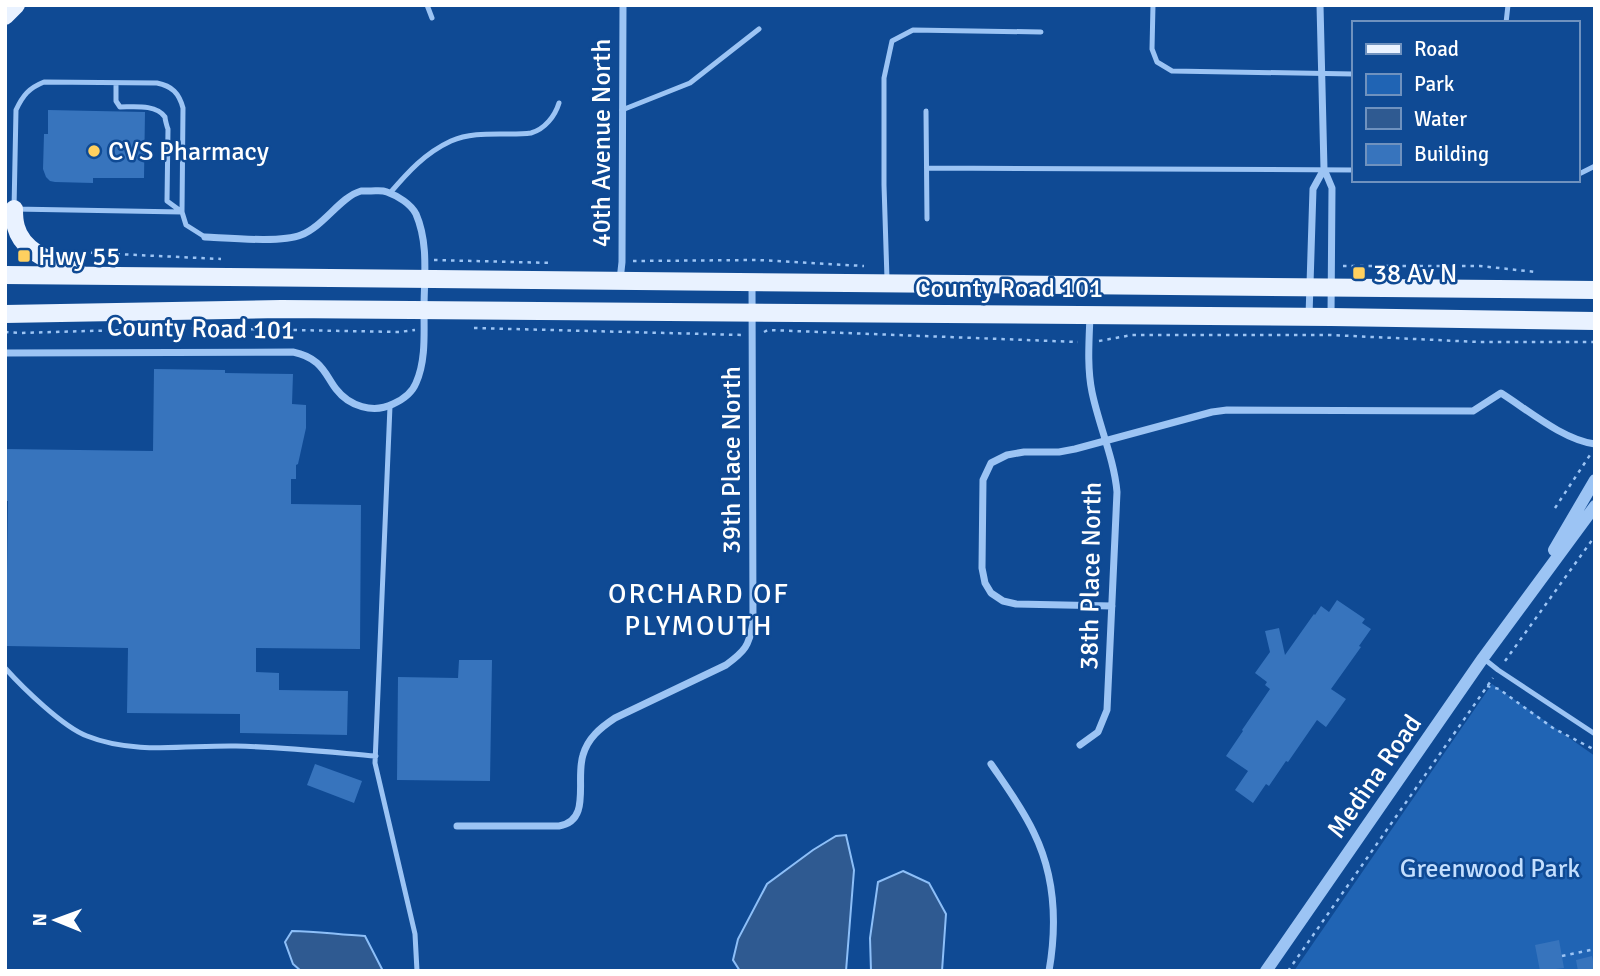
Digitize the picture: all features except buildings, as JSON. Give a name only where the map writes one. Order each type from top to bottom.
[{"type":"main road","points":[[5,16],[16,5]]},
{"type":"main road","points":[[14,209],[16,229],[26,246],[86,276]]},
{"type":"main road","name":"County Road 101","points":[[5,275],[424,279],[621,272],[752,281],[887,275],[1332,288],[1595,290]]},
{"type":"main road","name":"County Road 101","points":[[5,314],[281,309],[1595,321]]},
{"type":"street","name":"40th Avenue North","points":[[621,272],[623,5]]},
{"type":"street","points":[[1320,5],[1324,169],[1332,187],[1331,317]]},
{"type":"street","points":[[1309,317],[1313,189],[1324,169]]},
{"type":"street","points":[[205,237],[298,237],[314,229],[347,198],[361,191],[385,191],[404,200],[415,211],[422,231],[425,260],[424,329],[421,371],[415,387],[404,398],[390,406]]},
{"type":"street","name":"39th Place North","points":[[457,826],[559,826],[573,821],[580,807],[583,755],[600,728],[615,718],[726,665],[740,655],[750,640],[753,623],[752,281]]},
{"type":"street","name":"38th Place North","points":[[1080,745],[1098,732],[1107,710],[1117,492],[1116,478],[1091,390],[1090,315]]},
{"type":"street","name":"County Road 101","points":[[5,354],[293,352],[306,355],[318,363],[345,399],[369,409],[390,406]]},
{"type":"street","points":[[1112,606],[1016,604],[1003,601],[991,593],[985,583],[982,568],[983,480],[991,463],[1007,455],[1024,452],[1059,452],[1212,412],[1473,411],[1502,393],[1562,432],[1595,446]]},
{"type":"street","name":"Medina Road","points":[[1521,608],[1595,480]]},
{"type":"street","name":"Medina Road","points":[[1266,971],[1483,658],[1595,506]]},
{"type":"street","points":[[991,764],[1034,833],[1046,866],[1053,900],[1054,934],[1049,971]]},
{"type":"lane","points":[[426,5],[432,18]]},
{"type":"lane","points":[[1153,5],[1152,49],[1157,62],[1172,71],[1352,74]]},
{"type":"lane","points":[[622,110],[690,83],[759,29]]},
{"type":"lane","points":[[887,275],[884,78],[892,41],[913,30],[1041,32]]},
{"type":"lane","points":[[182,212],[14,209],[16,110],[23,96],[32,87],[44,82],[167,85],[174,89],[184,108],[182,212],[186,225],[205,237]]},
{"type":"lane","points":[[116,83],[116,101],[120,107],[146,107],[165,118],[168,129],[167,201],[182,212]]},
{"type":"lane","points":[[390,193],[410,169],[429,153],[473,134],[530,133],[550,120],[559,103]]},
{"type":"lane","points":[[926,111],[927,219]]},
{"type":"lane","points":[[1579,174],[1595,166]]},
{"type":"lane","points":[[927,168],[1352,170]]},
{"type":"lane","points":[[390,406],[375,763],[415,934],[417,971]]},
{"type":"lane","points":[[1483,658],[1595,734]]},
{"type":"lane","points":[[5,668],[53,714],[85,736],[121,746],[293,748],[376,756]]},
{"type":"path","points":[[71,252],[224,260]]},
{"type":"path","points":[[448,260],[553,263]]},
{"type":"path","points":[[621,272],[642,260],[758,260],[887,275]]},
{"type":"path","points":[[1341,266],[1480,266],[1546,273]]},
{"type":"path","points":[[174,328],[399,332]]},
{"type":"path","points":[[5,332],[135,329]]},
{"type":"path","points":[[1101,341],[1132,335],[1330,335],[1479,342],[1595,342]]},
{"type":"path","points":[[1555,508],[1595,446]]},
{"type":"path","points":[[1509,655],[1595,536]]},
{"type":"path","points":[[1288,971],[1487,685],[1499,690],[1553,728],[1595,750]]},
{"type":"path","points":[[1562,956],[1595,949]]},
{"type":"green space","name":"Greenwood Park","points":[[1492,684],[1595,756],[1595,971],[1294,971]]},
{"type":"water","points":[[846,835],[854,870],[846,971],[740,971],[733,960],[738,939],[767,884],[813,850],[836,836]]},
{"type":"water","points":[[903,871],[929,883],[946,914],[942,971],[871,971],[870,938],[878,882]]},
{"type":"water","points":[[292,931],[365,936],[383,971],[301,971],[293,964],[285,942]]},
{"type":"place","name":"CVS Pharmacy","points":[[94,151]]},
{"type":"place","name":"Hwy 55","points":[[24,256]]},
{"type":"place","name":"38 Av N","points":[[1359,273]]},
{"type":"district","name":"ORCHARD OF PLYMOUTH","points":[[699,609]]}]
